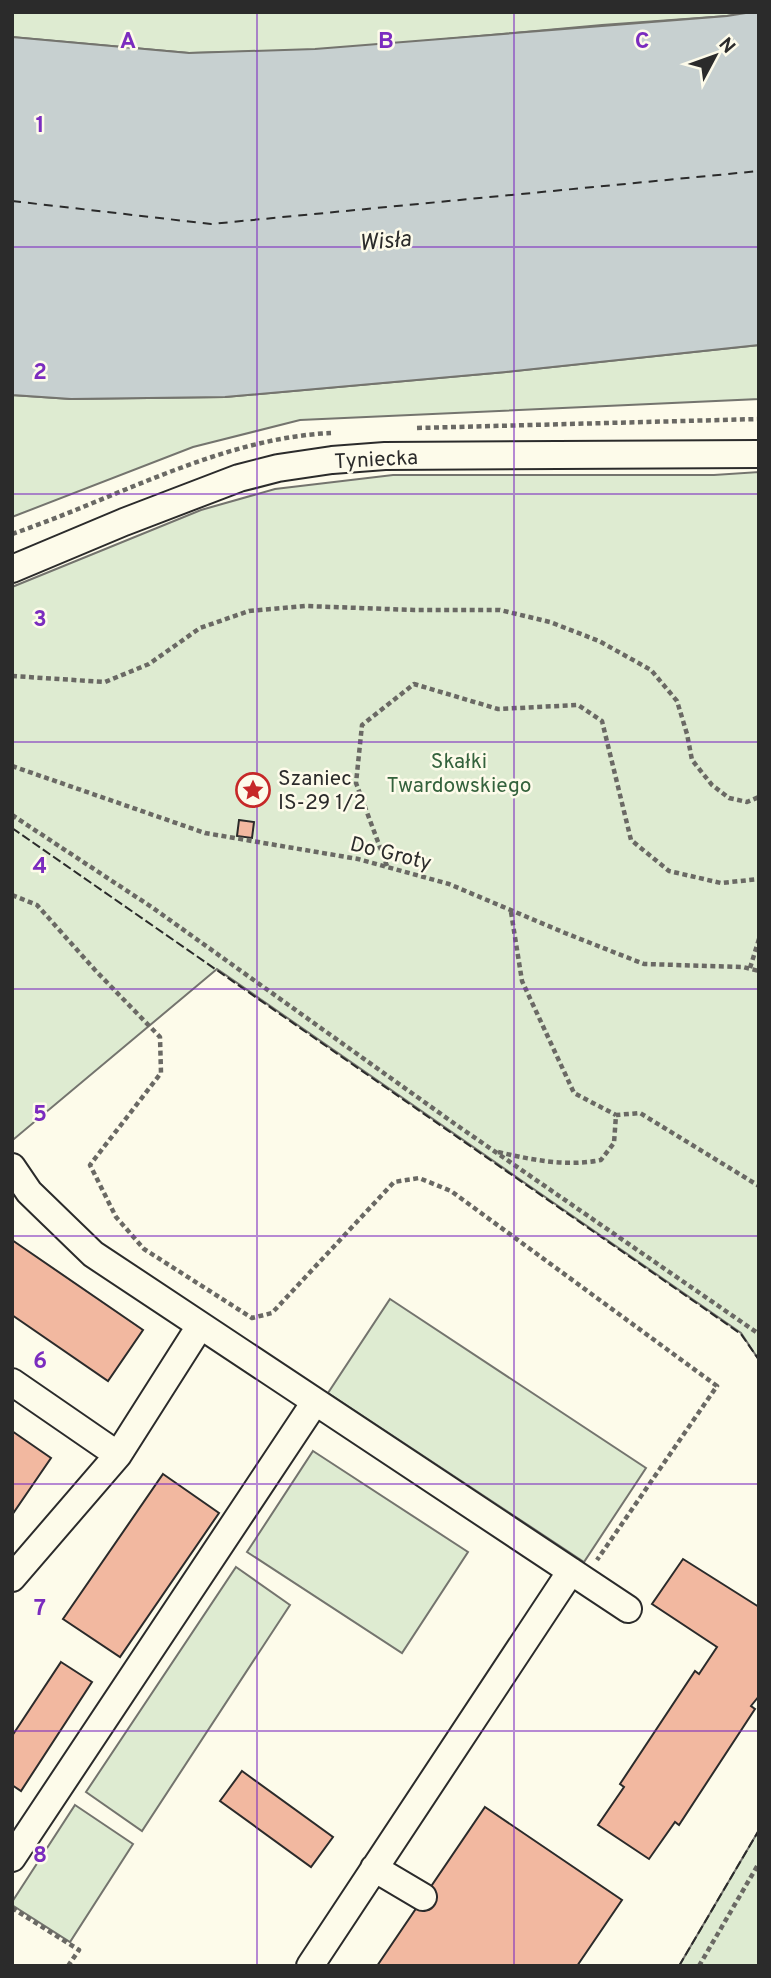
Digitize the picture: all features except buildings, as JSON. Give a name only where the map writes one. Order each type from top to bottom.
[{"type":"street","name":"Tyniecka","points":[[12,569],[198,493],[278,468],[385,456],[759,454]]},
{"type":"street","points":[[12,1167],[29,1192],[93,1254],[315,1402],[581,1569],[628,1609]]},
{"type":"street","points":[[14,1570],[118,1455],[200,1325]]},
{"type":"street","points":[[12,1382],[118,1455]]},
{"type":"street","points":[[12,1858],[315,1402]]},
{"type":"street","points":[[310,1966],[374,1868],[581,1569]]},
{"type":"street","points":[[374,1868],[423,1898]]},
{"type":"path","points":[[12,676],[105,681],[149,663],[200,628],[249,611],[306,606],[500,610],[550,622],[600,642],[651,670],[677,701],[692,760],[712,785],[729,798],[747,802],[759,797]]},
{"type":"path","points":[[387,867],[356,783],[362,725],[414,684],[498,709],[578,705],[602,721],[631,839],[669,871],[721,883],[759,879]]},
{"type":"path","name":"Do Groty","points":[[12,766],[205,833],[358,859],[449,884],[644,964],[743,967],[759,971]]},
{"type":"path","points":[[12,814],[153,908],[495,1152],[759,1334]]},
{"type":"path","points":[[12,895],[37,905],[160,1037],[161,1073],[90,1165],[116,1217],[144,1250],[252,1318],[272,1313],[394,1182],[419,1178],[451,1191],[718,1386],[581,1569]]},
{"type":"path","points":[[511,911],[522,981],[574,1093],[616,1115],[640,1113],[759,1186]]},
{"type":"path","points":[[750,969],[759,939]]},
{"type":"path","points":[[495,1152],[545,1162],[583,1164],[601,1160],[614,1143],[616,1115]]},
{"type":"path","points":[[699,1966],[759,1863]]},
{"type":"path","points":[[12,1908],[79,1950],[68,1966]]},
{"type":"green space","points":[[12,12],[752,12],[324,50],[189,53],[12,37]]},
{"type":"green space","points":[[759,345],[759,399],[300,420],[193,447],[12,517],[12,395],[71,399],[225,397],[506,372]]},
{"type":"green space","name":"Skałki Twardowskiego","points":[[759,472],[759,1360],[741,1333],[217,969],[14,1139],[12,1137],[12,587],[201,510],[275,489],[393,475],[714,475]]},
{"type":"green space","points":[[390,1299],[646,1468],[584,1562],[328,1393]]},
{"type":"green space","points":[[313,1451],[468,1552],[402,1653],[247,1552]]},
{"type":"green space","points":[[236,1567],[290,1605],[142,1831],[86,1792]]},
{"type":"green space","points":[[75,1805],[133,1844],[70,1942],[12,1905],[12,1902]]},
{"type":"green space","points":[[759,1830],[759,1966],[679,1966]]},
{"type":"water","name":"Wisła","points":[[759,12],[759,345],[506,372],[225,397],[71,399],[12,395],[12,37],[189,53],[315,49]]},
{"type":"ferry route","points":[[12,201],[211,224],[759,171]]},
{"type":"fence","points":[[12,828],[741,1334],[759,1360]]},
{"type":"fence","points":[[679,1966],[759,1830]]},
{"type":"place","name":"Szaniec IS-29 1/2","points":[[253,790]]}]
